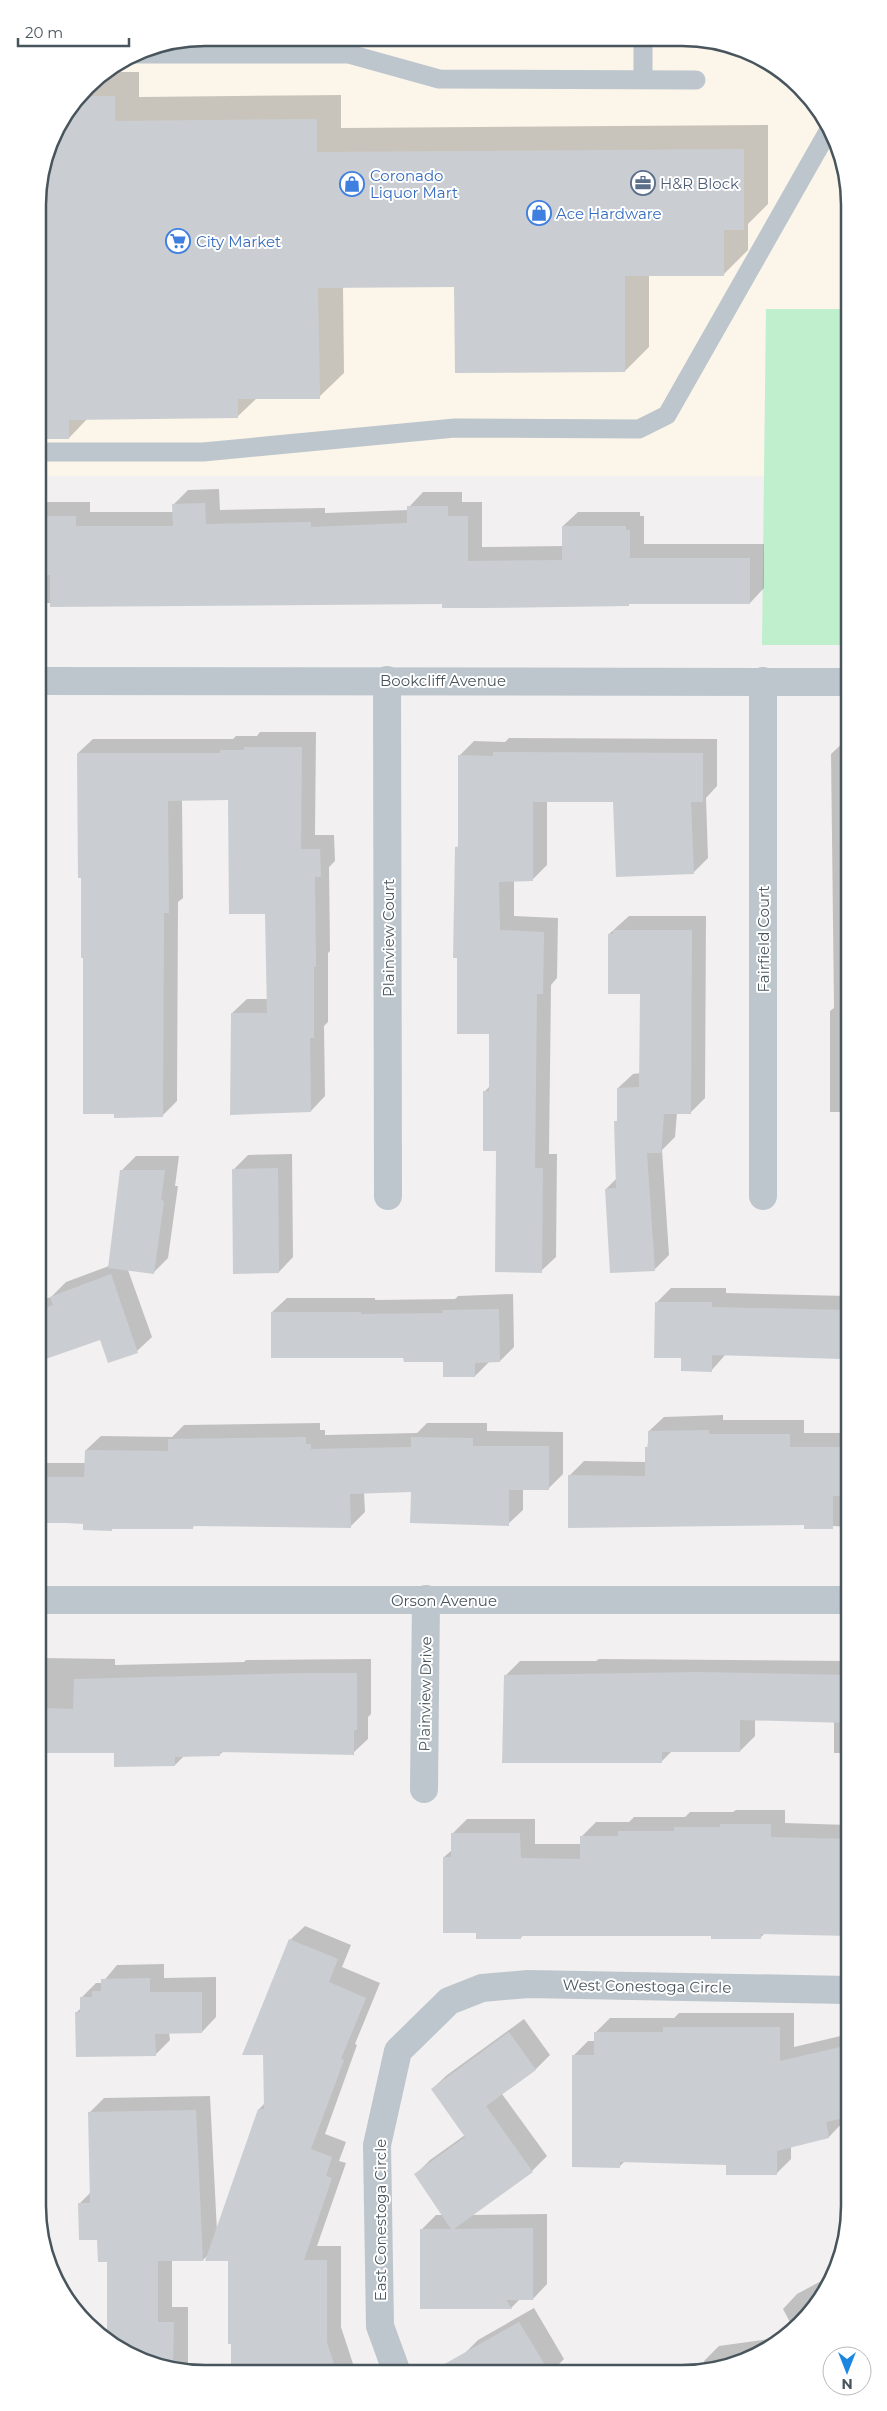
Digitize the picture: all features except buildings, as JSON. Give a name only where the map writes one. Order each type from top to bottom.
[{"type":"street","name":"Plainview Court","points":[[387,680],[388,1196]]},
{"type":"street","name":"Bookcliff Avenue","points":[[47,681],[841,682]]},
{"type":"street","name":"Fairfield Court","points":[[763,681],[763,1196]]},
{"type":"street","name":"Orson Avenue","points":[[46,1600],[840,1600]]},
{"type":"street","name":"Plainview Drive","points":[[424,1789],[426,1600]]},
{"type":"street","name":"West Conestoga Circle","points":[[449,2002],[482,1988],[528,1984],[840,1990]]},
{"type":"street","name":"East Conestoga Circle","points":[[394,2365],[380,2326],[377,2145],[398,2051],[449,2002]]},
{"type":"lane","points":[[643,46],[643,79]]},
{"type":"lane","points":[[157,54],[349,54],[439,79],[696,80]]},
{"type":"lane","points":[[47,452],[203,452],[455,428],[639,429],[668,415],[825,137]]},
{"type":"shaded area","points":[[205,46],[682,46],[713,49],[752,63],[779,79],[808,108],[824,135],[832,154],[838,174],[841,205],[841,309],[766,309],[764,476],[47,476],[47,195],[49,174],[58,144],[79,108],[108,79],[144,58],[174,49]]},
{"type":"green space","points":[[766,309],[841,309],[841,645],[762,645]]},
{"type":"place","name":"H&R Block","points":[[643,183]]},
{"type":"place","name":"Coronado Liquor Mart","points":[[352,184]]},
{"type":"place","name":"Ace Hardware","points":[[539,213]]},
{"type":"place","name":"City Market","points":[[178,241]]}]
